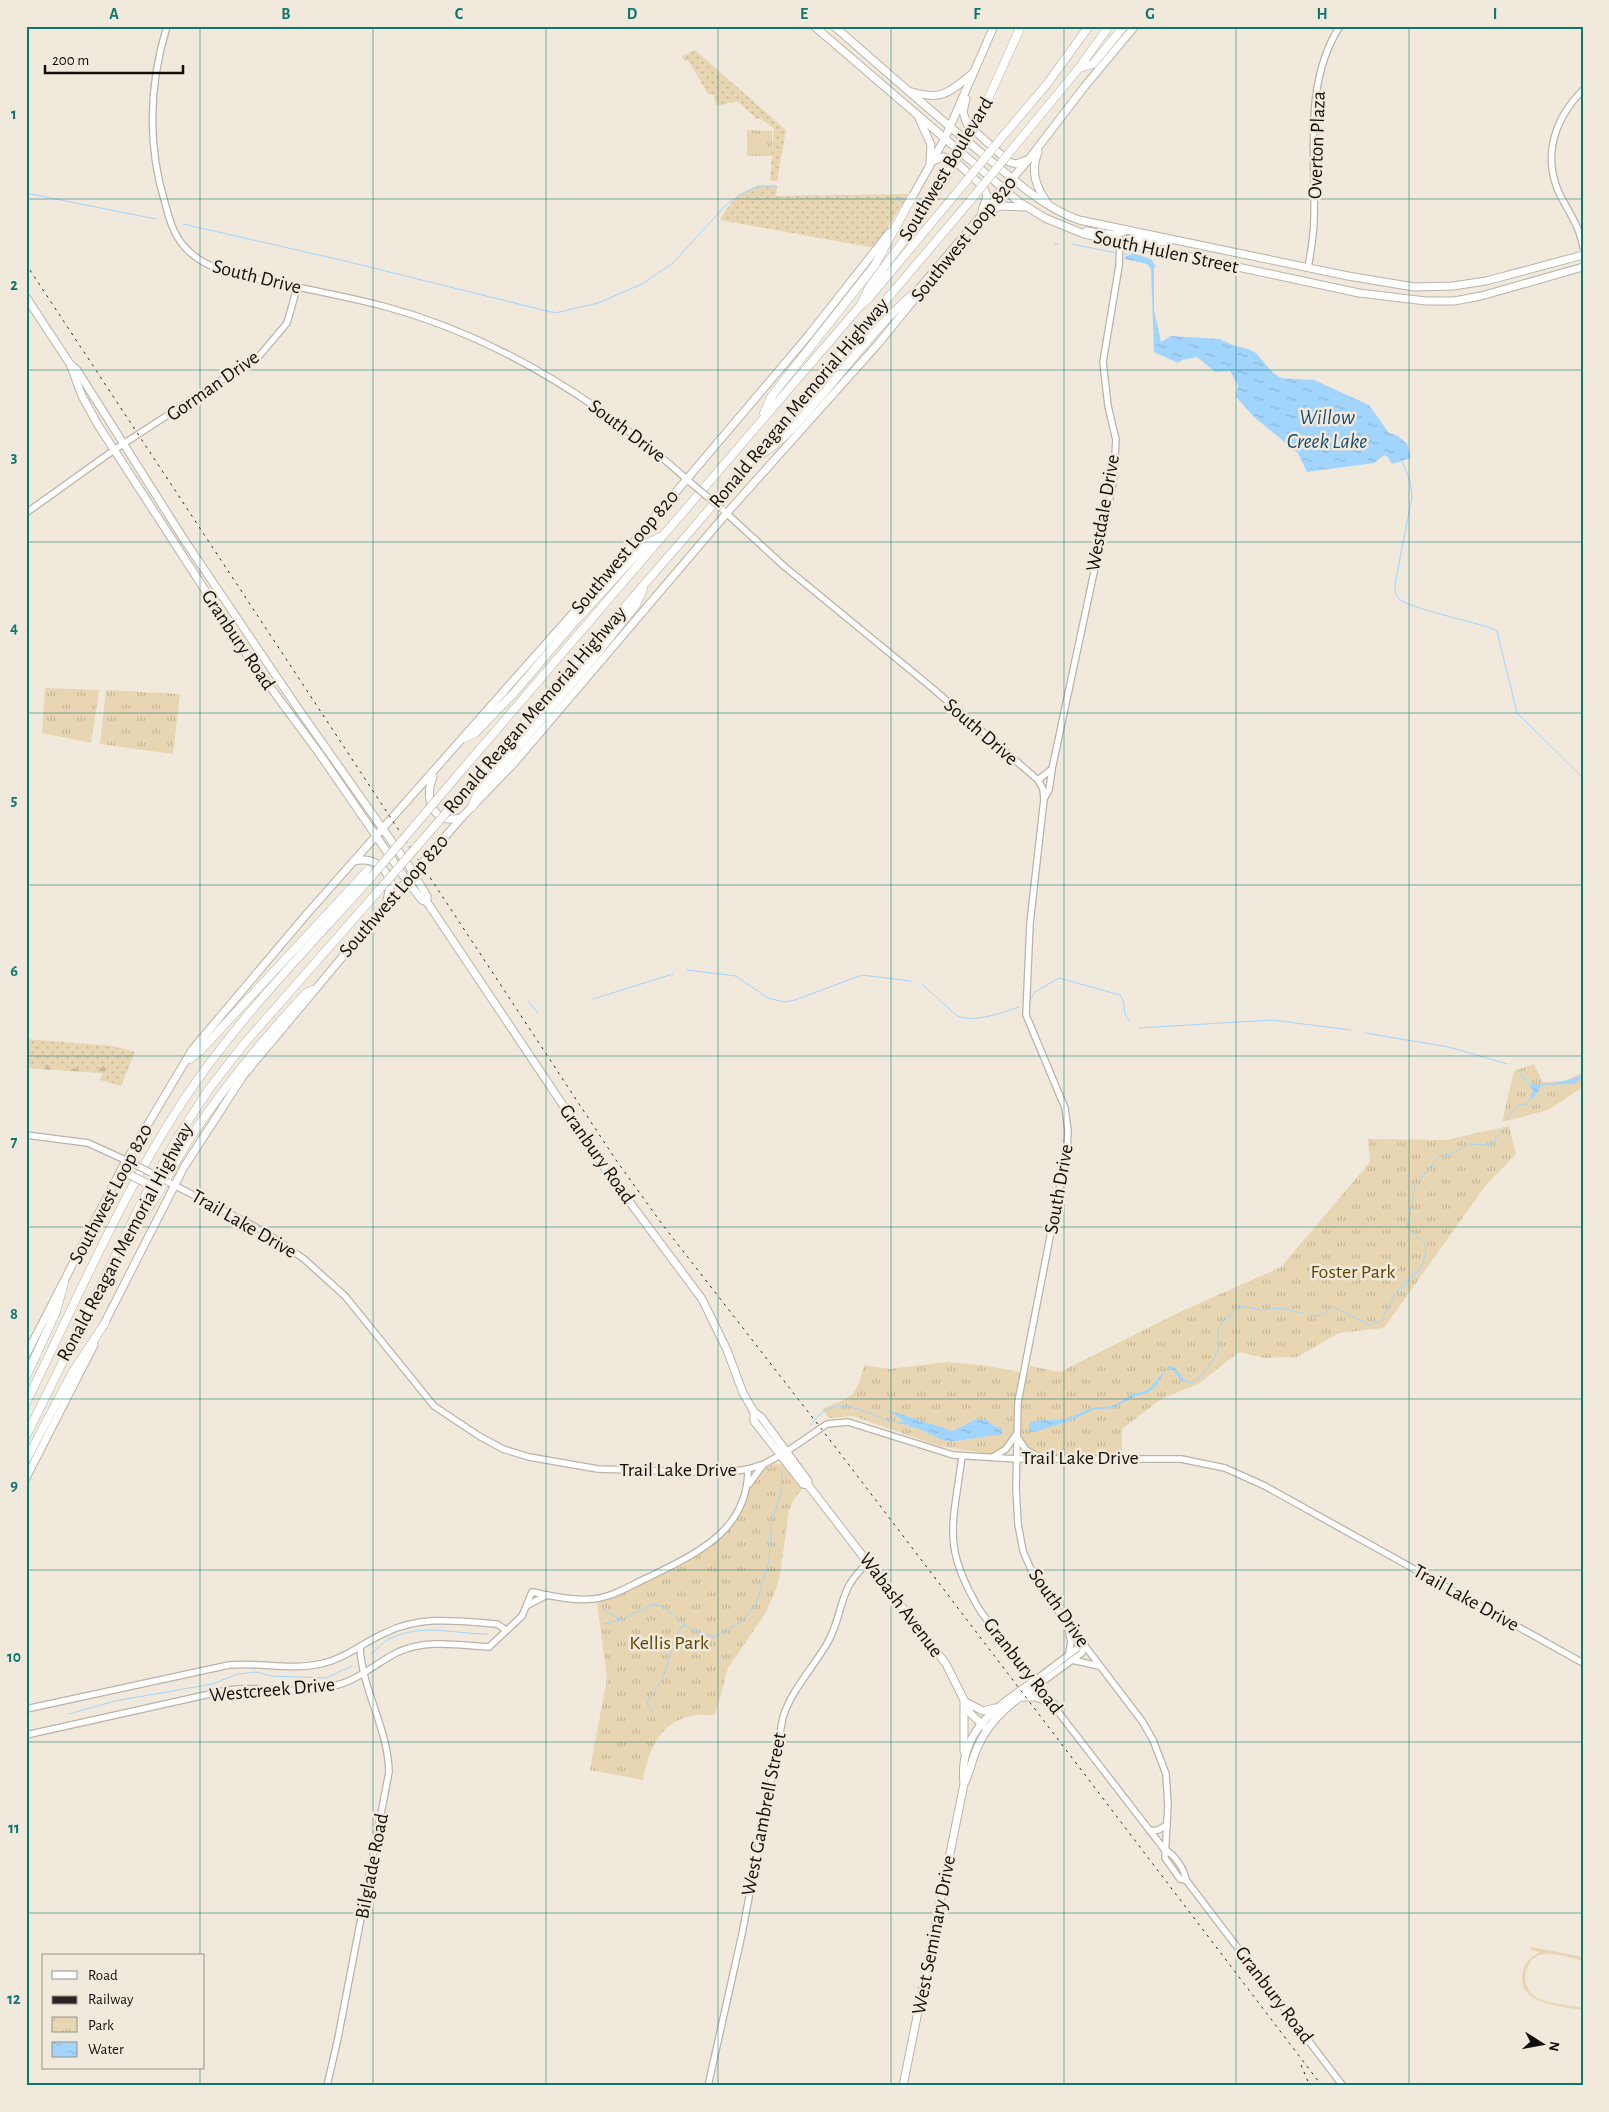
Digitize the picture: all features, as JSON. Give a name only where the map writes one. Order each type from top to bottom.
[{"type":"highway","name":"Southwest Boulevard","points":[[860,306],[870,286],[910,232],[948,175],[977,124],[1021,26]]},
{"type":"highway","name":"Ronald Reagan Memorial Highway","points":[[26,1402],[134,1184],[186,1096],[243,1022],[370,873],[381,865],[456,778],[860,306],[870,298],[1047,84],[1089,26]]},
{"type":"highway","name":"Ronald Reagan Memorial Highway","points":[[26,1436],[166,1156],[209,1089],[261,1024],[751,460],[970,201],[1079,68],[1109,26]]},
{"type":"highway","points":[[1079,68],[1093,64],[1124,26]]},
{"type":"highway","points":[[760,422],[771,397],[875,266],[912,197]]},
{"type":"highway","points":[[751,460],[774,447],[816,402],[888,317],[918,290]]},
{"type":"highway","points":[[464,738],[475,733],[514,693],[577,619],[646,544],[664,536]]},
{"type":"highway","points":[[472,807],[477,795],[586,668],[636,605],[648,579]]},
{"type":"highway","points":[[190,1058],[200,1051],[370,873]]},
{"type":"highway","points":[[127,1231],[144,1215],[172,1164],[241,1065],[306,993],[313,990]]},
{"type":"highway","points":[[26,1377],[56,1312],[64,1283]]},
{"type":"highway","points":[[26,1460],[72,1372],[104,1323]]},
{"type":"main road","name":"South Hulen Street","points":[[814,26],[1004,190],[1027,208],[1073,231],[1115,235],[1359,293],[1426,301],[1454,301],[1481,296],[1583,267]]},
{"type":"main road","name":"South Hulen Street","points":[[834,26],[950,127],[1049,206],[1125,238],[1162,242],[1174,240],[1308,268],[1414,287],[1453,286],[1486,281],[1583,255]]},
{"type":"main road","name":"Southwest Loop 820","points":[[26,1355],[116,1179],[130,1162],[190,1058],[192,1050],[354,861],[689,481],[866,265],[912,197],[933,161],[994,26]]},
{"type":"main road","name":"Southwest Loop 820","points":[[26,1478],[158,1216],[171,1184],[232,1091],[313,990],[379,913],[463,816],[515,762],[594,671],[724,512],[878,344],[913,301],[918,290],[1030,159],[1135,26]]},
{"type":"main road","points":[[854,62],[863,51]]},
{"type":"main road","points":[[908,90],[927,96],[943,94],[953,90],[975,71]]},
{"type":"main road","points":[[968,86],[963,112],[969,128],[1008,162],[1016,164],[1030,159]]},
{"type":"main road","points":[[918,115],[931,145],[930,162],[922,179]]},
{"type":"main road","points":[[1041,144],[1033,171],[1038,188],[1049,206]]},
{"type":"main road","points":[[933,161],[943,157],[952,159],[984,188],[987,196],[980,216]]},
{"type":"main road","points":[[980,216],[1001,206],[1027,208]]},
{"type":"main road","name":"Granbury Road","points":[[26,297],[70,364],[82,396],[114,450],[251,661],[407,881],[422,900],[427,902],[611,1177],[702,1299],[727,1350],[743,1392],[754,1412],[761,1417],[783,1454]]},
{"type":"main road","name":"Granbury Road","points":[[70,364],[77,370],[125,443],[183,538],[297,707],[414,874],[427,896],[427,902]]},
{"type":"main road","points":[[82,396],[92,401],[102,417],[112,424]]},
{"type":"main road","points":[[436,770],[428,790],[430,805],[447,819],[463,816]]},
{"type":"main road","points":[[354,861],[374,861],[383,868],[391,880],[390,893],[379,913]]},
{"type":"main road","points":[[116,1179],[128,1174],[156,1188],[159,1192],[158,1216]]},
{"type":"main road","name":"Wabash Avenue","points":[[783,1454],[808,1480],[808,1485],[946,1664],[970,1714],[987,1729]]},
{"type":"main road","name":"West Seminary Drive","points":[[904,2086],[964,1784],[971,1770],[978,1745],[987,1729],[1036,1683]]},
{"type":"main road","name":"West Seminary Drive","points":[[964,1784],[962,1770],[972,1738],[980,1724],[999,1707],[1036,1683]]},
{"type":"main road","points":[[1019,1697],[1036,1697],[1054,1704]]},
{"type":"main road","points":[[965,1760],[964,1701],[983,1711],[999,1707]]},
{"type":"street","name":"South Drive","points":[[167,26],[156,69],[152,108],[156,168],[173,229],[186,249],[209,266],[231,273],[385,306],[458,332],[514,358],[565,386],[607,414],[689,481],[1038,780],[1043,788],[1044,799],[1030,923],[1026,1015],[1065,1108],[1068,1131],[1067,1149],[1018,1402],[1016,1435],[1018,1524],[1023,1551],[1037,1583],[1066,1624],[1142,1721],[1163,1762],[1168,1794],[1168,1834],[1164,1849]]},
{"type":"street","name":"Overton Plaza","points":[[1308,268],[1314,225],[1313,144],[1315,103],[1325,59],[1340,26]]},
{"type":"street","points":[[1583,90],[1560,122],[1553,140],[1551,159],[1556,185],[1577,226],[1583,247]]},
{"type":"street","points":[[1120,256],[1125,247],[1125,238]]},
{"type":"street","name":"Westdale Drive","points":[[1044,799],[1050,790],[1052,769],[1113,483],[1116,440],[1108,406],[1104,362],[1120,256],[1125,238]]},
{"type":"street","name":"Gorman Drive","points":[[26,513],[114,450],[154,426],[260,354],[287,323],[297,288]]},
{"type":"street","points":[[1038,780],[1052,769]]},
{"type":"street","name":"Trail Lake Drive","points":[[26,1135],[88,1142],[265,1232],[304,1259],[345,1296],[434,1406],[478,1436],[503,1449],[529,1457],[598,1469],[724,1473],[764,1464],[783,1454],[823,1426],[844,1421],[861,1424],[939,1451],[962,1456],[1017,1459],[1174,1458],[1197,1461],[1234,1471],[1278,1493],[1583,1663]]},
{"type":"street","points":[[992,1458],[1006,1449],[1016,1435],[1026,1450],[1044,1459]]},
{"type":"street","name":"Granbury Road","points":[[962,1456],[952,1515],[952,1546],[964,1585],[981,1612],[1054,1704],[1150,1831],[1164,1849],[1172,1853],[1185,1872],[1186,1880],[1343,2086]]},
{"type":"street","points":[[528,1605],[547,1595],[579,1600],[602,1597],[645,1579],[703,1548],[721,1534],[732,1522],[748,1486],[764,1464]]},
{"type":"street","points":[[748,1469],[748,1486]]},
{"type":"street","name":"West Gambrell Street","points":[[708,2086],[742,1934],[783,1717],[791,1696],[828,1643],[847,1587],[857,1573],[869,1562]]},
{"type":"street","name":"Westcreek Drive","points":[[26,1736],[228,1690],[252,1688],[310,1690],[343,1683],[364,1673],[398,1652],[419,1645],[434,1643],[489,1647],[522,1616],[532,1592],[547,1595]]},
{"type":"street","name":"Westcreek Drive","points":[[26,1709],[229,1665],[317,1665],[339,1658],[392,1629],[422,1621],[497,1624],[506,1630]]},
{"type":"street","points":[[1066,1624],[1071,1642],[1069,1653]]},
{"type":"street","name":"West Seminary Drive","points":[[1036,1683],[1069,1653],[1078,1647],[1085,1646]]},
{"type":"street","name":"West Seminary Drive","points":[[1036,1683],[1082,1653],[1085,1646]]},
{"type":"street","name":"Bilglade Road","points":[[327,2086],[389,1772],[385,1737],[364,1673],[360,1647]]},
{"type":"street","points":[[1072,1660],[1100,1666]]},
{"type":"street","points":[[1150,1831],[1158,1830],[1167,1825]]},
{"type":"green space","points":[[695,50],[786,130],[777,181],[770,181],[774,129],[760,118],[757,119],[737,101],[717,106],[713,94],[708,94],[688,60],[685,61],[682,56]]},
{"type":"green space","points":[[747,130],[772,131],[772,156],[747,156]]},
{"type":"green space","points":[[758,186],[777,186],[776,196],[909,194],[875,248],[720,220],[735,199]]},
{"type":"green space","points":[[45,688],[99,690],[91,743],[42,733]]},
{"type":"green space","points":[[106,690],[180,694],[173,754],[100,744]]},
{"type":"green space","points":[[26,1039],[112,1046],[135,1052],[121,1086],[100,1080],[103,1073],[26,1068]]},
{"type":"green space","points":[[107,1063],[109,1066],[104,1073],[26,1068],[26,1064],[38,1066],[45,1064],[94,1070],[100,1069]]},
{"type":"green space","points":[[1534,1064],[1543,1082],[1566,1081],[1583,1072],[1583,1087],[1548,1110],[1502,1122],[1514,1071]]},
{"type":"green space","name":"Foster Park","points":[[1509,1126],[1516,1154],[1486,1185],[1384,1328],[1339,1333],[1297,1357],[1265,1358],[1239,1352],[1198,1384],[1161,1399],[1122,1429],[1122,1453],[1065,1455],[1036,1453],[1022,1439],[1020,1432],[1012,1433],[1004,1447],[990,1454],[939,1446],[853,1416],[829,1418],[822,1409],[851,1395],[858,1384],[864,1365],[889,1369],[947,1362],[988,1366],[1028,1374],[1030,1366],[1060,1372],[1182,1311],[1281,1267],[1370,1162],[1368,1139],[1446,1140]]},
{"type":"green space","name":"Kellis Park","points":[[775,1463],[785,1465],[803,1488],[794,1499],[789,1510],[780,1575],[775,1592],[765,1614],[728,1668],[715,1715],[698,1715],[684,1718],[673,1723],[665,1730],[653,1747],[643,1780],[590,1770],[607,1678],[597,1603],[638,1585],[705,1551],[728,1530],[750,1486],[757,1477]]},
{"type":"green space","points":[[1532,1947],[1583,1957],[1583,1961],[1553,1954],[1537,1956],[1528,1967],[1525,1980],[1531,1993],[1537,1998],[1583,2008],[1583,2010],[1542,2002],[1526,1991],[1522,1982],[1525,1965],[1534,1955],[1540,1952],[1531,1950]]},
{"type":"water","name":"Willow Creek Lake","points":[[1129,252],[1151,259],[1156,267],[1154,268],[1154,310],[1161,342],[1171,336],[1219,339],[1256,353],[1273,373],[1281,378],[1314,380],[1369,405],[1389,433],[1398,436],[1407,444],[1411,458],[1392,464],[1388,457],[1384,455],[1374,463],[1307,472],[1298,453],[1254,417],[1236,397],[1238,385],[1230,371],[1215,372],[1197,357],[1182,360],[1178,363],[1154,352],[1151,269],[1147,264],[1125,259],[1126,256],[1133,256]]},
{"type":"water","points":[[1583,1074],[1583,1077],[1574,1084],[1542,1085],[1533,1099],[1530,1096],[1534,1090],[1529,1087],[1530,1084],[1557,1082],[1572,1079]]},
{"type":"water","points":[[1169,1366],[1174,1367],[1186,1382],[1181,1381],[1173,1370],[1166,1370],[1156,1386],[1148,1393],[1135,1396],[1113,1408],[1093,1410],[1067,1422],[1034,1432],[1029,1431],[1029,1424],[1033,1421],[1067,1419],[1091,1408],[1113,1406],[1133,1394],[1148,1390]]},
{"type":"water","points":[[888,1410],[953,1431],[976,1419],[987,1420],[994,1426],[1002,1428],[1002,1435],[957,1441],[945,1440],[909,1425],[895,1423],[904,1421]]},
{"type":"waterway","points":[[183,224],[341,260],[555,313],[598,303],[642,284],[673,263],[725,206],[739,195],[758,186],[777,186]]},
{"type":"waterway","points":[[26,193],[156,219]]},
{"type":"waterway","points":[[895,199],[903,198]]},
{"type":"waterway","points":[[1072,244],[1116,253]]},
{"type":"waterway","points":[[1124,254],[1133,256]]},
{"type":"waterway","points":[[1402,461],[1410,481],[1412,497],[1395,584],[1397,596],[1405,603],[1497,631],[1517,713],[1583,778]]},
{"type":"waterway","points":[[687,970],[736,976],[768,998],[784,1002],[795,1000],[862,975],[911,981]]},
{"type":"waterway","points":[[593,999],[673,974]]},
{"type":"waterway","points":[[1029,1001],[1035,992],[1059,978],[1120,995],[1125,1015],[1129,1021]]},
{"type":"waterway","points":[[922,984],[957,1016],[964,1018],[980,1018],[1019,1007]]},
{"type":"waterway","points":[[528,1001],[537,1012]]},
{"type":"waterway","points":[[1139,1028],[1272,1020],[1351,1030]]},
{"type":"waterway","points":[[1365,1033],[1449,1047],[1507,1064]]},
{"type":"waterway","points":[[1520,1074],[1530,1084]]},
{"type":"waterway","points":[[1507,1119],[1518,1105],[1526,1105],[1532,1096]]},
{"type":"waterway","points":[[1309,1315],[1319,1316],[1333,1307],[1370,1325],[1381,1321],[1396,1293],[1421,1268],[1426,1253],[1425,1243],[1407,1228],[1415,1186],[1439,1156],[1454,1153],[1469,1144],[1491,1145],[1502,1131]]},
{"type":"waterway","points":[[1187,1382],[1192,1383],[1201,1376],[1218,1352],[1218,1328],[1234,1310],[1241,1306],[1262,1310],[1281,1308],[1302,1313]]},
{"type":"waterway","points":[[811,1425],[821,1414],[831,1408],[841,1406],[852,1407],[897,1422]]},
{"type":"waterway","points":[[603,1624],[621,1620],[653,1604],[664,1607],[690,1629],[714,1637],[742,1621],[756,1604],[769,1561],[772,1519],[781,1494],[782,1471]]},
{"type":"waterway","points":[[602,1609],[621,1620]]},
{"type":"waterway","points":[[654,1713],[647,1704],[663,1677],[678,1632],[682,1626],[685,1626]]},
{"type":"waterway","points":[[370,1654],[391,1638],[415,1631],[439,1630],[487,1634]]},
{"type":"waterway","points":[[69,1714],[115,1701],[212,1684],[238,1674],[256,1672],[271,1676],[326,1678],[352,1666]]},
{"type":"railway","points":[[26,264],[616,1160],[662,1224],[830,1440],[1322,2086]]},
{"type":"railway","points":[[1301,2065],[1310,2086]]}]
